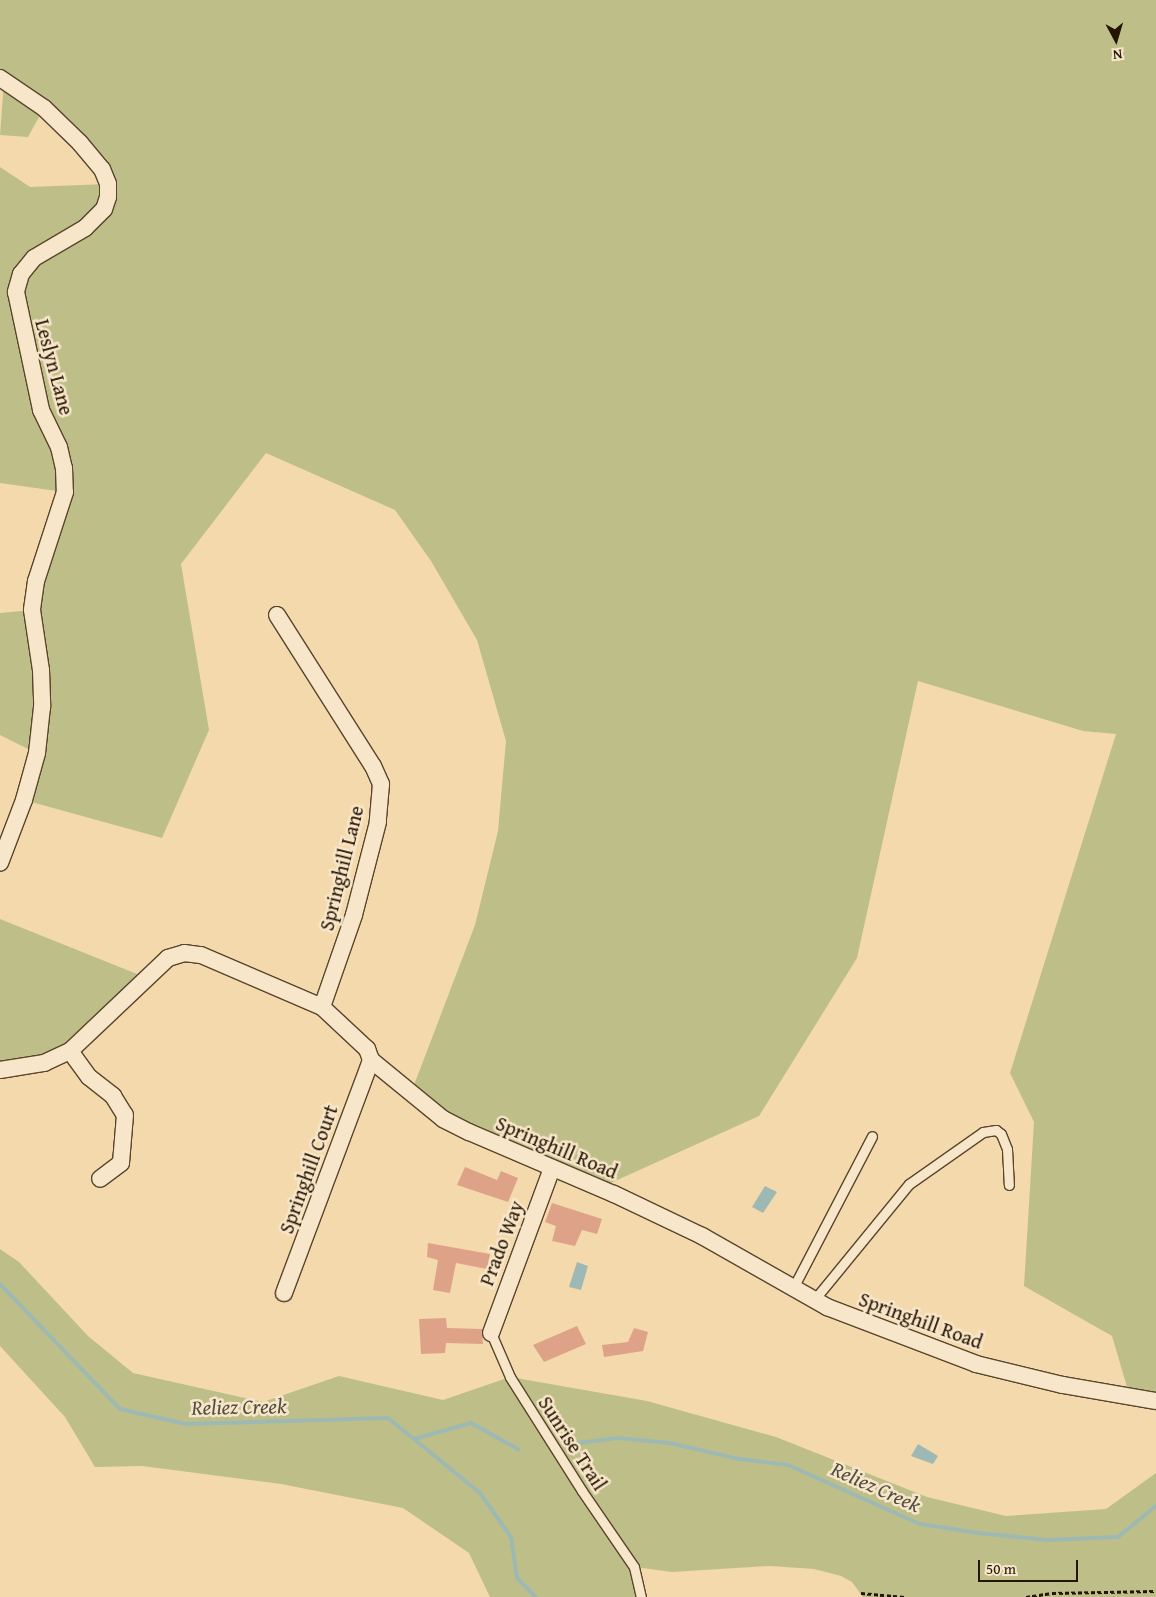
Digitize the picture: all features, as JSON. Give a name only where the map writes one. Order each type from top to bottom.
[{"type":"street","name":"Leslyn Lane","points":[[0,78],[44,108],[80,143],[102,169],[108,184],[108,196],[104,209],[85,228],[34,258],[21,274],[16,292],[41,410],[59,447],[64,468],[65,492],[36,581],[32,610],[42,688],[42,707],[36,753],[24,800],[0,863]]},
{"type":"street","name":"Springhill Lane","points":[[276,615],[373,766],[381,784],[378,822],[354,914],[322,1007]]},
{"type":"street","name":"Springhill Road","points":[[0,1070],[44,1063],[70,1052],[168,958],[184,953],[201,955],[322,1007],[367,1049],[371,1060],[443,1119],[702,1236],[827,1307],[976,1364],[1063,1385],[1156,1401]]},
{"type":"street","points":[[70,1052],[89,1077],[113,1096],[125,1115],[121,1163],[100,1179]]},
{"type":"street","name":"Springhill Court","points":[[284,1292],[371,1060]]},
{"type":"street","name":"Prado Way","points":[[491,1334],[552,1168]]},
{"type":"lane","points":[[814,1300],[909,1184],[983,1132],[996,1130],[1001,1134],[1007,1148],[1009,1185]]},
{"type":"lane","points":[[793,1288],[872,1136]]},
{"type":"lane","name":"Sunrise Trail","points":[[491,1334],[510,1377],[582,1491],[634,1567],[641,1597]]},
{"type":"path","points":[[1026,1597],[1052,1593],[1156,1591]]},
{"type":"path","points":[[861,1593],[905,1597]]},
{"type":"green space","points":[[0,0],[1156,0],[1156,1401],[1130,1397],[1112,1336],[1024,1286],[1034,1122],[1010,1073],[1116,734],[1083,731],[918,681],[857,958],[759,1116],[593,1191],[469,1132],[411,1093],[475,925],[498,831],[506,741],[477,640],[431,561],[395,510],[266,453],[181,564],[209,730],[162,838],[24,800],[36,753],[0,735],[0,613],[32,610],[64,492],[0,483],[0,167],[30,187],[107,184],[44,108],[28,137],[0,135],[4,81],[0,83]]},
{"type":"green space","points":[[0,919],[147,978],[70,1051],[0,1070]]},
{"type":"green space","points":[[0,1249],[19,1262],[88,1336],[133,1373],[263,1402],[339,1376],[443,1400],[510,1377],[647,1401],[776,1437],[927,1497],[1006,1516],[1106,1509],[1156,1473],[1156,1597],[863,1597],[852,1582],[841,1576],[814,1569],[770,1566],[672,1572],[635,1567],[641,1597],[490,1597],[469,1553],[403,1508],[281,1484],[142,1466],[95,1467],[65,1417],[0,1346]]},
{"type":"water","points":[[765,1186],[777,1192],[763,1213],[752,1207]]},
{"type":"water","points":[[577,1262],[588,1266],[581,1290],[569,1287]]},
{"type":"water","points":[[918,1444],[938,1456],[933,1464],[911,1456]]},
{"type":"building","points":[[465,1167],[497,1180],[501,1171],[518,1178],[508,1202],[457,1185]]},
{"type":"building","points":[[552,1203],[602,1219],[597,1234],[582,1230],[575,1246],[552,1241],[556,1226],[545,1222]]},
{"type":"building","points":[[428,1243],[490,1254],[487,1269],[456,1263],[450,1293],[433,1290],[438,1260],[427,1257]]},
{"type":"building","points":[[446,1318],[447,1328],[482,1329],[483,1344],[446,1343],[445,1353],[421,1354],[419,1319]]},
{"type":"building","points":[[577,1326],[586,1344],[544,1362],[533,1345]]},
{"type":"building","points":[[634,1328],[648,1332],[643,1351],[604,1357],[602,1345],[628,1342]]},
{"type":"waterway","name":"Reliez Creek","points":[[0,1284],[120,1409],[185,1424],[388,1418],[414,1439],[471,1423],[518,1449]]},
{"type":"waterway","name":"Reliez Creek","points":[[578,1443],[618,1438],[670,1443],[739,1459],[788,1465],[920,1524],[978,1533],[1048,1540],[1118,1537],[1156,1506]]},
{"type":"waterway","points":[[414,1439],[480,1493],[511,1537],[517,1578],[536,1597]]}]
